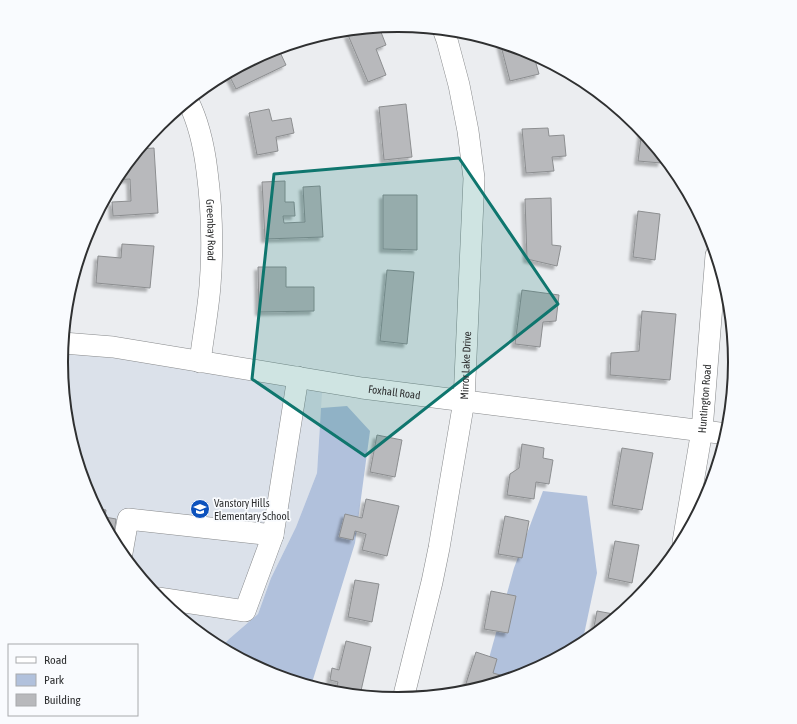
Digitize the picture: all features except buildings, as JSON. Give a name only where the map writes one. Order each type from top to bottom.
[{"type":"street","name":"Mirror Lake Drive","points":[[405,692],[439,548],[464,401],[474,178],[460,85],[445,35]]},
{"type":"street","name":"Greenbay Road","points":[[191,106],[204,147],[210,193],[212,240],[210,287],[200,362]]},
{"type":"street","name":"Huntington Road","points":[[686,523],[702,430],[715,269]]},
{"type":"street","name":"Foxhall Road","points":[[69,343],[113,347],[362,388],[720,433]]},
{"type":"street","points":[[170,600],[245,612],[273,536],[298,378]]},
{"type":"street","points":[[124,544],[128,519],[273,536]]},
{"type":"highlighted area","points":[[459,158],[558,304],[365,456],[252,379],[274,174]]},
{"type":"shaded area","name":"Vanstory Hills Elementary School","points":[[68,353],[197,368],[322,392],[317,473],[296,527],[271,578],[258,614],[225,643],[215,636],[198,624],[165,595],[150,580],[137,563],[113,527],[94,488],[80,447],[71,405]]},
{"type":"green space","points":[[347,406],[370,431],[355,543],[313,681],[272,667],[225,643],[258,614],[271,578],[296,527],[317,473],[321,408]]},
{"type":"green space","points":[[543,491],[587,496],[597,573],[584,635],[563,648],[525,667],[483,681],[514,568]]},
{"type":"place","name":"Vanstory Hills Elementary School","points":[[200,509]]}]
